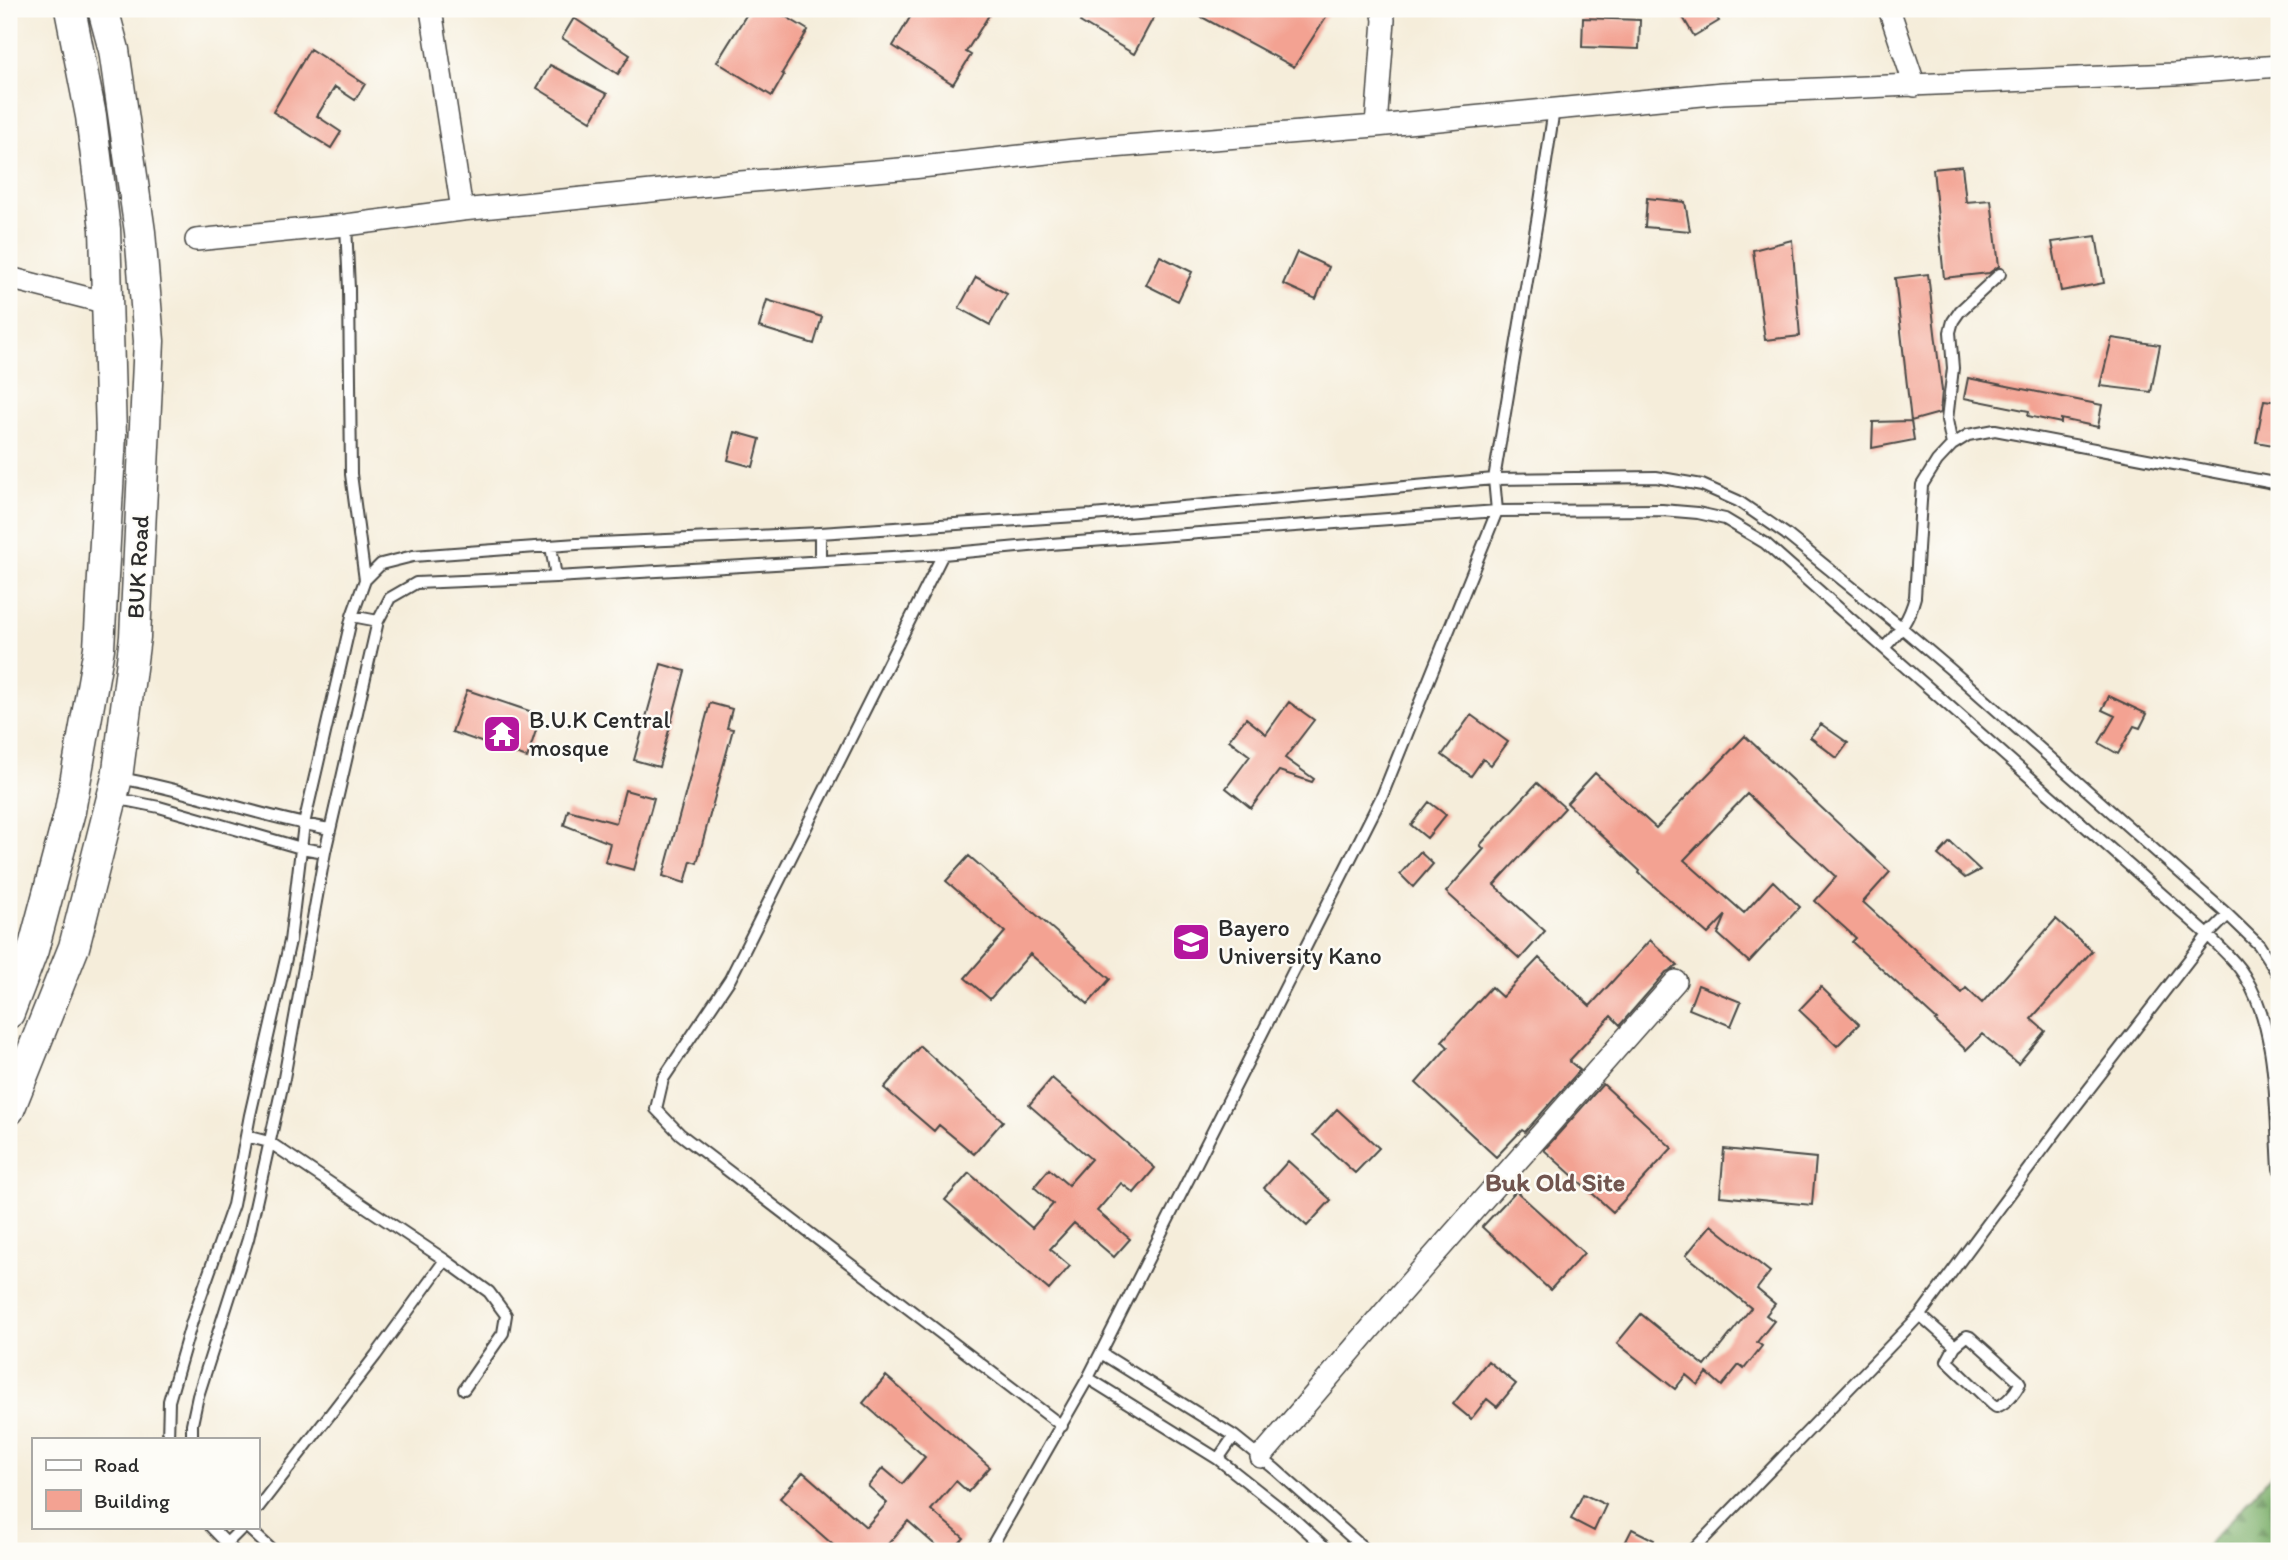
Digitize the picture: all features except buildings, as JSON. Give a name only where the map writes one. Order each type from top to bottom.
[{"type":"main road","name":"BUK Road","points":[[9,1013],[33,950],[70,811],[99,648],[111,435],[105,229],[91,116],[69,9]]},
{"type":"main road","name":"BUK Road","points":[[9,1110],[74,947],[114,788],[135,636],[149,341],[140,232],[114,50],[103,9]]},
{"type":"street","points":[[432,9],[462,210]]},
{"type":"street","points":[[1376,126],[1384,20],[1382,9]]},
{"type":"street","points":[[1889,9],[1915,86]]},
{"type":"street","points":[[196,240],[728,183],[1723,93],[2174,74],[2279,66]]},
{"type":"street","points":[[9,278],[107,303]]},
{"type":"street","points":[[1261,1457],[1399,1295],[1676,981]]},
{"type":"lane","points":[[989,1551],[1088,1378],[1382,796],[1497,511],[1493,478],[1554,109]]},
{"type":"lane","points":[[346,225],[351,474],[365,580]]},
{"type":"lane","points":[[1952,445],[1947,420],[1953,368],[1950,332],[1953,321],[1960,311],[2000,274]]},
{"type":"lane","points":[[1884,648],[1911,614],[1915,597],[1922,485],[1937,461],[1952,445],[1968,435],[1995,430],[2279,484]]},
{"type":"lane","points":[[168,1438],[169,1401],[192,1321],[233,1205],[290,941],[304,824],[352,616],[365,580],[381,564],[413,556],[551,545],[820,533],[1092,515],[1493,478],[1656,477],[1702,485],[1738,501],[1786,534],[1902,628],[2228,915],[2259,945],[2279,976]]},
{"type":"lane","points":[[192,1438],[198,1396],[248,1239],[302,989],[325,852],[378,621],[390,598],[416,583],[943,554],[1497,511],[1662,510],[1698,513],[1725,519],[1765,543],[2208,935],[2243,972],[2258,1000],[2268,1034],[2279,1169]]},
{"type":"lane","points":[[820,533],[820,561]]},
{"type":"lane","points":[[551,545],[556,577]]},
{"type":"lane","points":[[943,554],[730,979],[663,1079],[656,1109],[669,1124],[696,1146],[1062,1426]]},
{"type":"lane","points":[[352,616],[378,621]]},
{"type":"lane","points":[[114,788],[165,786],[330,829]]},
{"type":"lane","points":[[114,788],[159,807],[301,848],[325,852]]},
{"type":"lane","points":[[1692,1551],[1920,1315],[2058,1129],[2208,935],[2228,915]]},
{"type":"lane","points":[[246,1136],[269,1142],[489,1292],[506,1315],[503,1333],[464,1389]]},
{"type":"lane","points":[[259,1506],[376,1355],[445,1260]]},
{"type":"lane","points":[[1920,1315],[1955,1346]]},
{"type":"lane","points":[[1970,1337],[2018,1380],[2018,1387],[2002,1405],[1992,1405],[1947,1361],[1955,1346],[1970,1337]]},
{"type":"lane","points":[[1101,1353],[1234,1436],[1367,1551]]},
{"type":"lane","points":[[1088,1378],[1218,1459],[1295,1520],[1329,1551]]},
{"type":"lane","points":[[1218,1459],[1234,1436]]},
{"type":"lane","points":[[212,1528],[230,1547],[244,1528]]},
{"type":"lane","points":[[246,1528],[273,1551]]},
{"type":"green space","points":[[2272,1474],[2271,1551],[2202,1551]]},
{"type":"place","name":"B.U.K Central mosque","points":[[502,734]]},
{"type":"place","name":"Bayero University Kano","points":[[1191,942]]},
{"type":"district","name":"Buk Old Site","points":[[1555,1182]]}]
